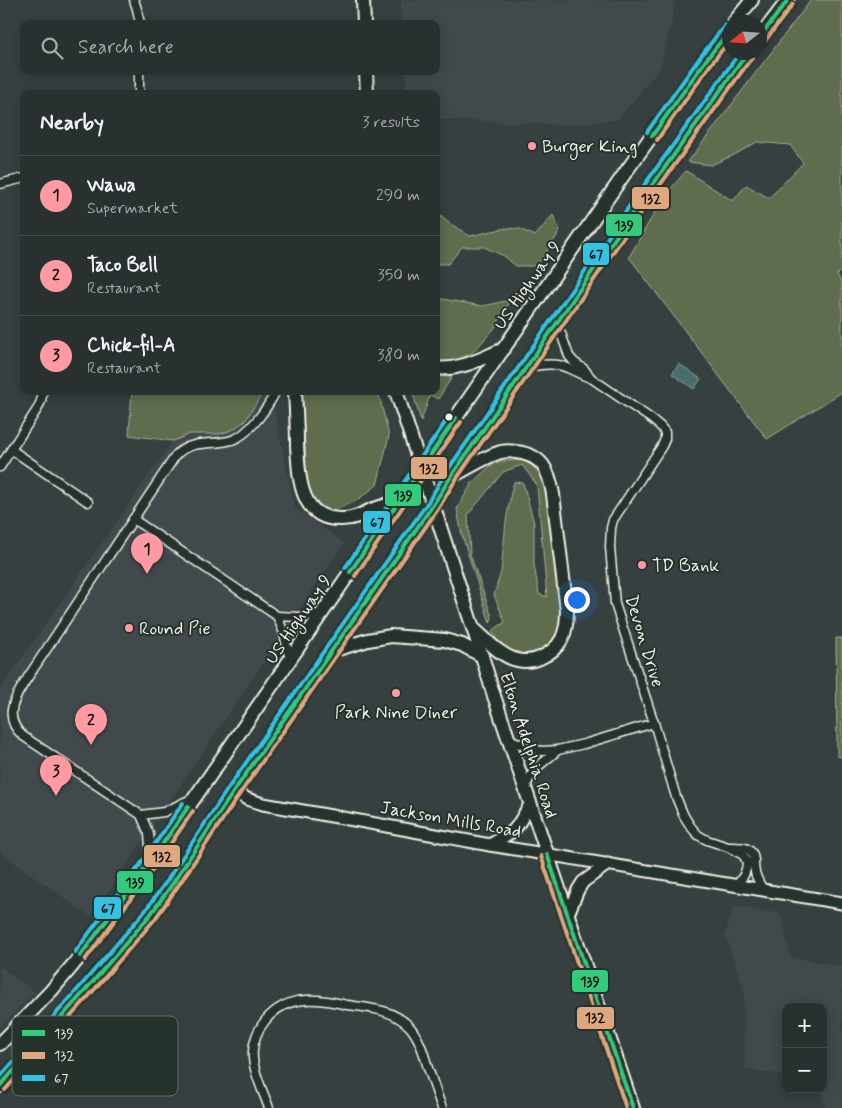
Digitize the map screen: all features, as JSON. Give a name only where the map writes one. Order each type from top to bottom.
[{"type":"main road","points":[[363,0],[364,20]]},
{"type":"main road","points":[[740,15],[752,0]]},
{"type":"main road","points":[[767,28],[788,0]]},
{"type":"main road","name":"US Highway 9","points":[[27,1016],[73,965],[151,862],[400,500],[420,468],[620,181],[722,39]]},
{"type":"main road","points":[[63,1016],[145,920],[170,886],[433,505],[525,368],[656,179],[742,60]]},
{"type":"main road","points":[[366,75],[367,90]]},
{"type":"main road","points":[[440,368],[458,367],[504,350]]},
{"type":"main road","points":[[295,395],[299,476],[304,496],[314,510],[326,517],[335,519],[351,518],[400,500]]},
{"type":"main road","name":"Elton Adelphia Road","points":[[397,395],[524,788],[633,1108]]},
{"type":"main road","points":[[450,478],[503,451],[522,453],[539,460],[546,468],[554,494],[567,611],[567,622],[562,640],[550,652],[535,660],[518,660],[500,652],[474,629]]},
{"type":"main road","points":[[331,651],[368,640],[391,636],[445,640],[462,645],[482,656]]},
{"type":"main road","name":"Jackson Mills Road","points":[[234,791],[247,799],[263,804],[490,845],[842,903]]},
{"type":"main road","points":[[490,845],[518,826],[530,805]]},
{"type":"main road","points":[[568,914],[583,882],[608,864]]},
{"type":"main road","name":"US Highway 9","points":[[0,1044],[12,1032]]},
{"type":"main road","points":[[0,1086],[12,1073]]},
{"type":"street","points":[[134,0],[138,8],[140,20]]},
{"type":"street","points":[[139,90],[140,75]]},
{"type":"street","points":[[0,184],[20,179]]},
{"type":"street","points":[[557,322],[569,356],[591,378]]},
{"type":"street","points":[[525,368],[548,364],[559,365],[582,376],[591,378]]},
{"type":"street","name":"Devon Drive","points":[[591,378],[650,418],[666,432],[662,446],[613,520],[610,539],[616,604],[676,797],[684,816],[698,835],[743,855],[747,866],[744,875],[737,885]]},
{"type":"street","points":[[0,466],[38,408],[42,395]]},
{"type":"street","points":[[151,862],[149,834],[141,815],[23,736],[14,723],[12,713],[14,699],[179,451],[192,445],[230,441],[240,436],[254,424],[273,395]]},
{"type":"street","points":[[12,450],[88,502]]},
{"type":"street","points":[[133,519],[277,616],[299,617],[322,614]]},
{"type":"street","points":[[277,616],[284,633],[290,661]]},
{"type":"street","points":[[508,738],[530,749],[558,750],[654,723]]},
{"type":"street","points":[[524,788],[534,770],[558,750]]},
{"type":"street","points":[[141,815],[164,812],[195,798]]},
{"type":"street","name":"Devon Drive","points":[[728,847],[748,848],[753,854],[755,872],[763,890]]},
{"type":"street","points":[[270,1108],[254,1065],[253,1050],[256,1035],[275,1010],[286,1004],[306,1000],[318,1000],[376,1009],[386,1011],[400,1018],[416,1035],[442,1108]]},
{"type":"shaded area","points":[[401,0],[674,0],[673,15],[660,68],[617,120],[565,125],[440,119],[440,90],[407,90],[405,75],[440,75],[440,20],[401,20]]},
{"type":"shaded area","points":[[261,395],[271,395],[295,508],[344,543],[91,917],[0,852],[0,690],[173,441],[190,434],[219,434],[245,421]]},
{"type":"shaded area","points":[[734,906],[781,914],[790,957],[842,966],[842,1108],[825,1108],[822,1093],[827,1093],[827,1003],[782,1003],[782,1075],[745,1068],[744,988],[725,935]]},
{"type":"shaded area","points":[[0,967],[35,992],[0,1028]]},
{"type":"green space","points":[[811,0],[842,0],[842,271],[837,274],[842,284],[842,392],[767,439],[629,257],[663,198],[686,171],[733,201],[746,185],[769,198],[803,163],[790,145],[757,142],[711,165],[688,162]]},
{"type":"green space","points":[[553,215],[560,231],[537,266],[516,266],[504,256],[484,247],[462,247],[448,264],[440,264],[440,216],[470,236],[506,228],[520,229],[535,236]]},
{"type":"green space","points":[[440,299],[483,306],[511,300],[494,329],[472,353],[448,364],[440,363]]},
{"type":"green space","points":[[440,376],[452,377],[438,399],[430,395],[440,395]]},
{"type":"green space","points":[[132,395],[261,395],[245,421],[232,430],[219,434],[190,434],[173,441],[129,435]]},
{"type":"green space","points":[[302,395],[379,395],[389,436],[377,485],[356,501],[334,511],[322,507],[312,500],[307,485]]},
{"type":"green space","points":[[413,395],[430,395],[421,421]]},
{"type":"green space","points":[[520,460],[536,468],[542,476],[548,493],[560,612],[559,628],[553,640],[537,652],[523,654],[509,649],[497,641],[492,631],[505,622],[494,595],[501,572],[506,521],[514,482],[523,483],[534,523],[534,565],[539,594],[547,597],[537,485],[522,465],[503,472],[468,515],[470,554],[492,617],[490,623],[462,535],[457,509],[472,483],[490,466],[503,461]]},
{"type":"green space","points":[[836,638],[842,638],[842,757],[837,756]]},
{"type":"water","points":[[679,364],[701,379],[694,389],[672,374]]},
{"type":"transit line","name":"139","points":[[767,28],[788,0]]},
{"type":"transit line","name":"132","points":[[767,38],[793,4]]},
{"type":"transit line","name":"67","points":[[647,132],[722,29]]},
{"type":"transit line","name":"139","points":[[652,136],[722,40]]},
{"type":"transit line","name":"132","points":[[657,140],[722,50]]},
{"type":"transit line","name":"67","points":[[54,1016],[145,911],[166,882],[229,787],[428,502],[445,474],[635,198],[734,60]]},
{"type":"transit line","name":"139","points":[[62,1016],[150,915],[171,886],[234,791],[433,505],[640,202],[742,60]]},
{"type":"transit line","name":"132","points":[[71,1016],[155,919],[645,206],[750,60]]},
{"type":"transit line","name":"67","points":[[345,568],[451,414]]},
{"type":"transit line","name":"139","points":[[350,572],[456,418]]},
{"type":"transit line","name":"132","points":[[355,576],[461,422]]},
{"type":"transit line","name":"67","points":[[75,952],[146,857],[183,803]]},
{"type":"transit line","name":"139","points":[[80,956],[151,861],[188,807]]},
{"type":"transit line","name":"132","points":[[85,960],[156,865],[193,811]]},
{"type":"transit line","name":"139","points":[[547,854],[633,1108]]},
{"type":"transit line","name":"132","points":[[541,856],[626,1108]]},
{"type":"transit line","name":"67","points":[[0,1077],[12,1063]]},
{"type":"transit line","name":"139","points":[[0,1086],[12,1073]]},
{"type":"transit line","name":"132","points":[[5,1090],[12,1082]]},
{"type":"place","name":"Burger King","points":[[532,146]]},
{"type":"place","name":"TD Bank","points":[[642,565]]},
{"type":"place","name":"Wawa","points":[[147,574]]},
{"type":"place","name":"Round Pie","points":[[129,628]]},
{"type":"place","name":"Park Nine Diner","points":[[396,693]]},
{"type":"place","name":"Taco Bell","points":[[91,745]]},
{"type":"place","name":"Chick-fil-A","points":[[56,796]]}]
